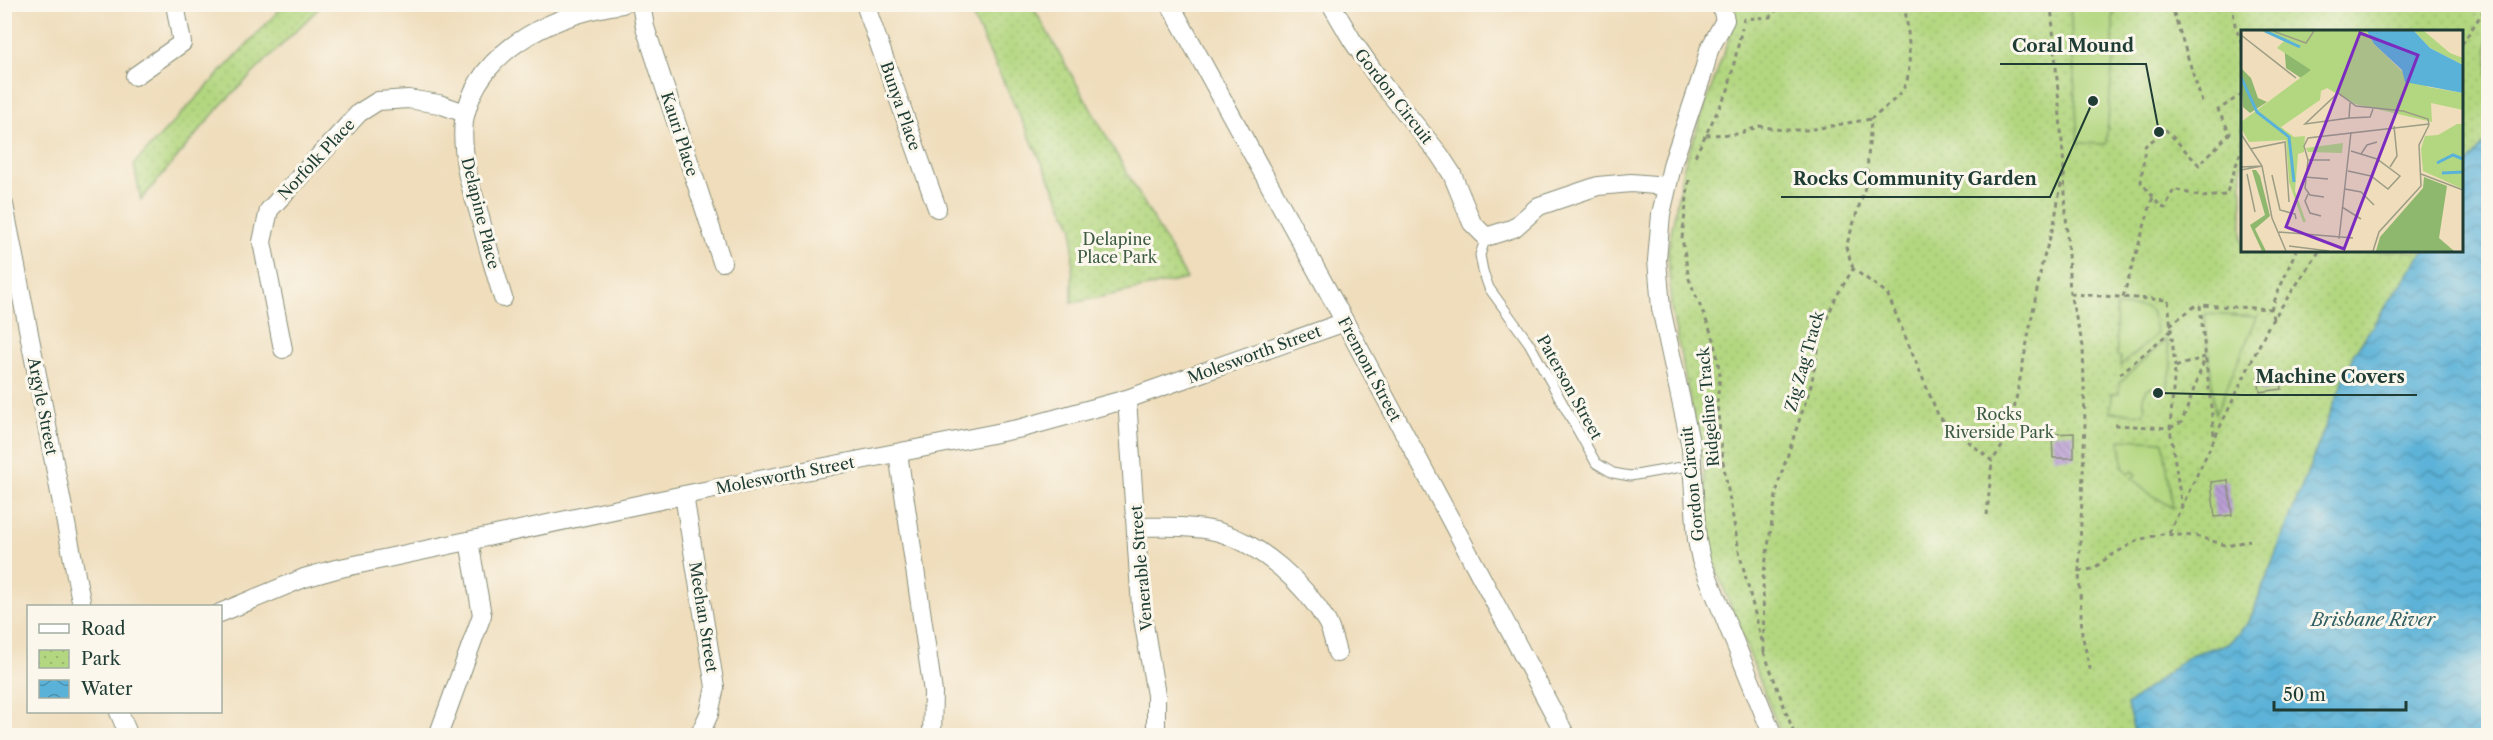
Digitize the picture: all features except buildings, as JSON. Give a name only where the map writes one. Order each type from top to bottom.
[{"type":"street","points":[[135,76],[182,43],[175,4]]},
{"type":"street","name":"Delapine Place","points":[[503,298],[466,168],[465,113],[473,93],[491,64],[514,43],[546,26],[603,7],[622,4]]},
{"type":"street","name":"Kauri Place","points":[[641,4],[645,27],[723,262]]},
{"type":"street","name":"Bunya Place","points":[[865,4],[937,208]]},
{"type":"street","name":"Fremont Street","points":[[1170,4],[1345,322],[1566,735]]},
{"type":"street","name":"Gordon Circuit","points":[[1331,4],[1383,85],[1439,154],[1452,174],[1472,223],[1486,237]]},
{"type":"street","name":"Gordon Circuit","points":[[1721,4],[1725,20],[1709,50],[1666,186],[1657,260],[1661,308],[1688,426],[1693,465],[1697,540],[1701,560],[1773,735]]},
{"type":"street","name":"Norfolk Place","points":[[283,349],[262,242],[269,210],[358,113],[378,101],[408,99],[439,104],[465,113]]},
{"type":"street","points":[[1486,237],[1514,228],[1539,206],[1598,186],[1631,183],[1666,186]]},
{"type":"street","name":"Argyle Street","points":[[4,205],[82,605]]},
{"type":"street","name":"Molesworth Street","points":[[222,612],[304,578],[684,495],[1022,428],[1127,399],[1345,322]]},
{"type":"street","name":"Venerable Street","points":[[1127,399],[1141,607],[1156,695],[1156,735]]},
{"type":"street","points":[[898,453],[933,692],[932,735]]},
{"type":"street","name":"Meehan Street","points":[[684,495],[715,687],[709,714],[699,735]]},
{"type":"street","points":[[1136,527],[1177,527],[1219,532],[1262,552],[1290,574],[1327,623],[1337,653]]},
{"type":"street","points":[[438,735],[482,615],[469,541]]},
{"type":"street","points":[[120,713],[129,735]]},
{"type":"lane","name":"Paterson Street","points":[[1486,237],[1480,255],[1489,288],[1529,343],[1596,463],[1613,473],[1630,476],[1693,465]]},
{"type":"path","points":[[1694,159],[1728,90],[1744,19],[1770,17],[1782,4]]},
{"type":"path","points":[[1706,135],[1738,134],[1760,126],[1782,130],[1808,130],[1871,119],[1887,107],[1907,82],[1909,32],[1904,4]]},
{"type":"path","points":[[2051,4],[2064,167],[2070,294],[2083,346],[2085,424],[2079,571],[2082,634],[2091,673]]},
{"type":"path","points":[[2171,4],[2202,102]]},
{"type":"path","points":[[2232,4],[2235,25],[2241,41]]},
{"type":"path","points":[[2463,42],[2488,4]]},
{"type":"path","points":[[2241,95],[2218,110],[2230,133],[2199,165],[2166,130],[2145,146],[2141,182],[2165,208],[2174,189],[2202,197],[2226,195],[2241,151]]},
{"type":"path","points":[[1871,119],[1866,184],[1846,247],[1853,269],[1887,293],[1939,417],[1992,461]]},
{"type":"path","points":[[1987,515],[1992,461],[2009,436],[2042,264],[2054,224],[2064,167]]},
{"type":"path","name":"Ridgeline Track","points":[[1689,179],[1682,238],[1689,279],[1715,342],[1719,375],[1717,403],[1723,462],[1740,551],[1764,652],[1795,735]]},
{"type":"path","points":[[2123,297],[2153,197]]},
{"type":"path","points":[[2273,320],[2271,309],[2295,252]]},
{"type":"path","points":[[2169,533],[2214,436],[2273,320],[2319,252]]},
{"type":"path","name":"Zig Zag Track","points":[[1764,652],[1763,578],[1778,484],[1811,386],[1822,330],[1836,297],[1853,269]]},
{"type":"path","points":[[2070,294],[2168,300],[2175,367],[2170,428],[2182,508]]},
{"type":"path","points":[[2170,325],[2195,306],[2200,305],[2271,309]]},
{"type":"path","points":[[2200,305],[2214,436]]},
{"type":"path","points":[[2120,374],[2171,331]]},
{"type":"path","points":[[2175,367],[2205,357]]},
{"type":"path","points":[[2115,425],[2170,428],[2182,422],[2205,357]]},
{"type":"path","points":[[2079,571],[2093,569],[2138,540],[2169,533],[2196,536],[2228,546],[2250,540]]},
{"type":"green space","points":[[284,5],[322,5],[221,105],[141,200],[134,164]]},
{"type":"green space","name":"Delapine Place Park","points":[[967,5],[1032,5],[1187,279],[1072,303],[1073,228]]},
{"type":"green space","name":"Rocks Riverside Park","points":[[1732,5],[2488,5],[2488,139],[2463,169],[2463,30],[2241,30],[2241,252],[2423,252],[2354,353],[2249,622],[2229,643],[2190,655],[2127,705],[2135,735],[1781,735],[1711,556],[1703,465],[1671,308],[1668,250],[1683,169],[1733,26]]},
{"type":"green space","points":[[2070,5],[2113,5],[2113,59],[2106,144],[2078,143]]},
{"type":"green space","points":[[2116,307],[2145,307],[2151,311],[2157,334],[2120,366],[2121,357],[2117,356]]},
{"type":"green space","points":[[2205,314],[2257,317],[2215,415]]},
{"type":"green space","points":[[2166,340],[2172,367],[2166,391],[2152,387],[2147,389],[2143,397],[2145,410],[2142,414],[2111,412],[2112,394],[2119,393],[2119,383]]},
{"type":"green space","points":[[2120,439],[2163,441],[2173,508],[2144,490],[2132,478],[2136,475],[2133,471],[2129,474],[2123,467]]},
{"type":"water","name":"Brisbane River","points":[[2488,139],[2488,735],[2135,735],[2127,705],[2190,655],[2229,643],[2249,622],[2354,353],[2423,252],[2463,252],[2463,169]]},
{"type":"place","name":"Rocks Community Garden","points":[[2093,101]]},
{"type":"place","name":"Coral Mound","points":[[2159,132]]},
{"type":"place","name":"Machine Covers","points":[[2158,393]]}]
